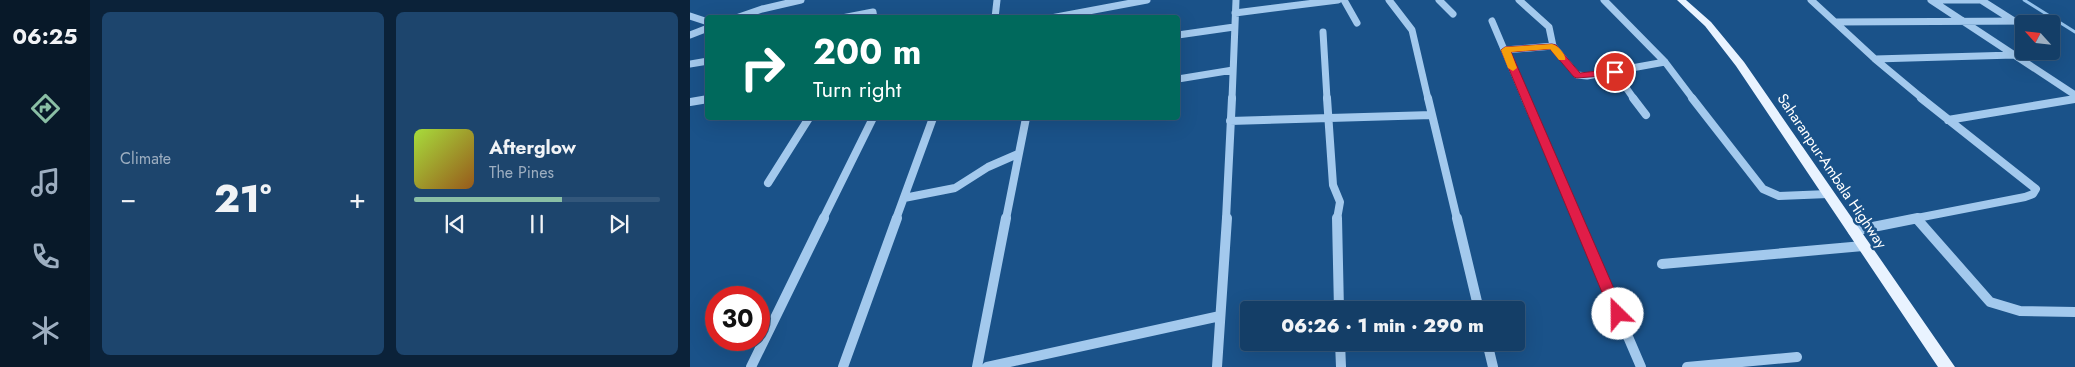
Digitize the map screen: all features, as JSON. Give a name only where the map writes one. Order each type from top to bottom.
[{"type":"main road","name":"Saharanpur-Ambala Highway","points":[[1681,0],[1708,24],[1740,64],[1946,367]]},
{"type":"street","points":[[745,15],[802,0]]},
{"type":"street","points":[[995,15],[997,0]]},
{"type":"street","points":[[1067,15],[1147,0]]},
{"type":"street","points":[[1217,367],[1236,0]]},
{"type":"street","points":[[1235,12],[1338,0]]},
{"type":"street","points":[[1344,0],[1358,23]]},
{"type":"street","points":[[1389,0],[1412,30],[1477,301]]},
{"type":"street","points":[[1439,0],[1453,14]]},
{"type":"street","points":[[1519,0],[1549,27],[1552,46],[1577,75],[1615,72],[1665,62]]},
{"type":"street","points":[[1604,0],[1665,62],[1763,189],[1779,196],[1828,194]]},
{"type":"street","points":[[1811,0],[1875,59],[1948,120],[2036,189],[2033,194],[2025,197],[1853,232]]},
{"type":"street","points":[[1931,0],[2075,97]]},
{"type":"street","points":[[1940,0],[1981,0],[2014,21]]},
{"type":"street","points":[[858,15],[873,12],[875,15]]},
{"type":"street","points":[[692,17],[705,21]]},
{"type":"street","points":[[1492,21],[1641,367]]},
{"type":"street","points":[[1835,22],[2014,21]]},
{"type":"street","points":[[1180,35],[1234,27]]},
{"type":"street","points":[[690,35],[705,29]]},
{"type":"street","points":[[1323,32],[1334,189],[1340,202],[1337,216],[1339,301]]},
{"type":"street","points":[[1505,50],[1552,46]]},
{"type":"street","points":[[1875,59],[2014,55]]},
{"type":"street","points":[[690,64],[705,62]]},
{"type":"street","points":[[1180,79],[1233,70]]},
{"type":"street","points":[[1615,72],[1646,115]]},
{"type":"street","points":[[1948,120],[2075,97]]},
{"type":"street","points":[[690,102],[705,99]]},
{"type":"street","points":[[1230,121],[1432,115]]},
{"type":"street","points":[[768,183],[810,120]]},
{"type":"street","points":[[752,367],[872,120]]},
{"type":"street","points":[[843,367],[932,120]]},
{"type":"street","points":[[977,367],[1026,120]]},
{"type":"street","points":[[904,198],[955,188],[988,167],[1018,154]]},
{"type":"street","points":[[1918,219],[1990,302],[2000,308],[2075,312]]},
{"type":"street","points":[[1662,264],[1863,246]]},
{"type":"street","points":[[986,367],[1220,316]]},
{"type":"street","points":[[1340,351],[1341,367]]},
{"type":"street","points":[[1489,351],[1493,367]]},
{"type":"street","points":[[1687,367],[1797,357]]},
{"type":"waterway","points":[[2024,0],[2075,32]]},
{"type":"slow traffic","points":[[1513,68],[1505,50],[1552,46],[1562,58]]},
{"type":"route","points":[[1615,72],[1587,76],[1577,75],[1552,46],[1505,50],[1618,314]]}]
